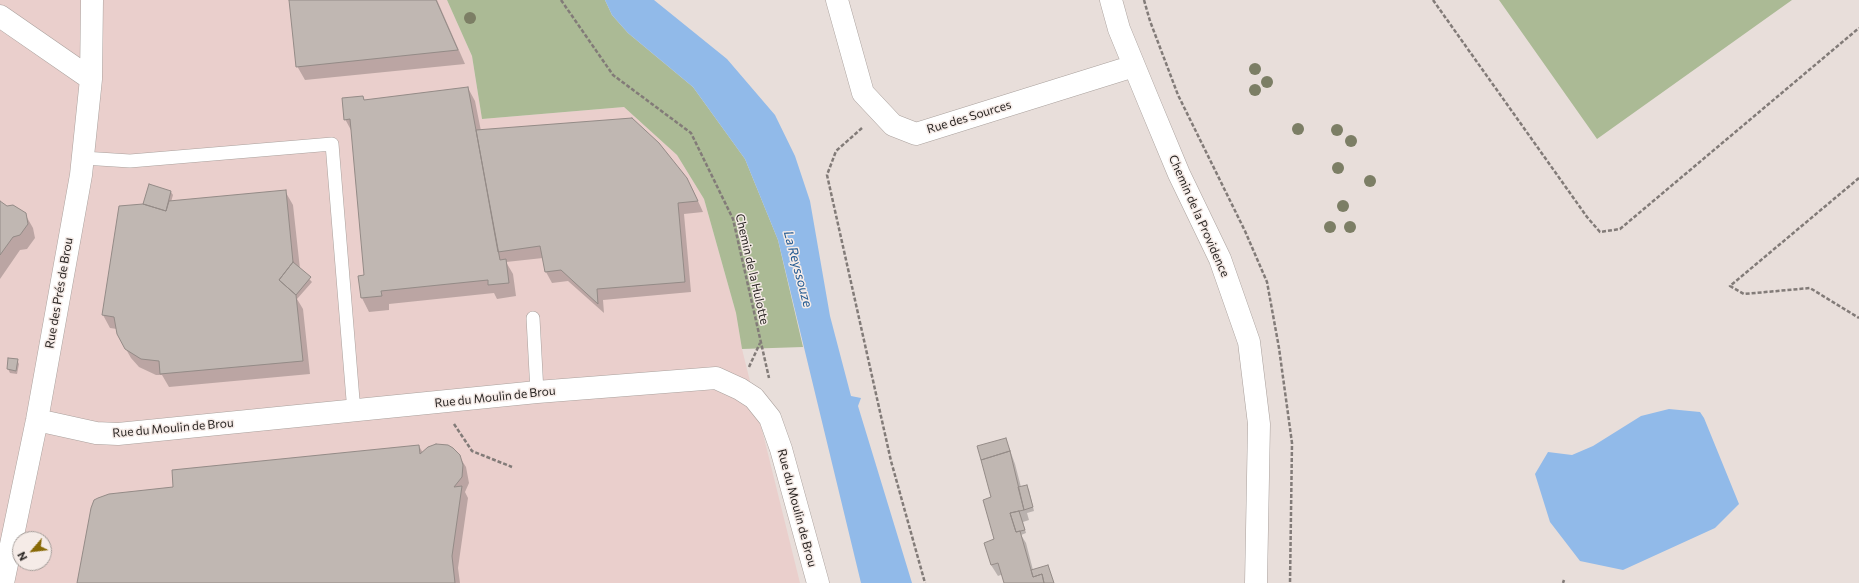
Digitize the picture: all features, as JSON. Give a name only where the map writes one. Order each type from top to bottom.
[{"type":"street","name":"Rue des Prés de Brou","points":[[3,583],[37,420],[82,158],[91,79],[92,0]]},
{"type":"street","name":"Rue des Sources","points":[[837,0],[863,93],[892,125],[916,134],[1134,66]]},
{"type":"street","name":"Chemin de la Providence","points":[[1111,0],[1119,29],[1179,174],[1220,259],[1249,342],[1259,424],[1256,583]]},
{"type":"street","points":[[0,16],[91,79]]},
{"type":"street","name":"Rue du Moulin de Brou","points":[[37,420],[96,433],[118,434],[354,412],[537,392],[716,378],[740,389],[754,398],[770,418],[781,449],[818,583]]},
{"type":"lane","points":[[82,158],[130,161],[332,144],[354,412]]},
{"type":"lane","points":[[533,318],[537,392]]},
{"type":"path","name":"Chemin de la Hulotte","points":[[561,0],[613,75],[691,133],[733,219],[760,342]]},
{"type":"path","points":[[1433,0],[1587,218],[1600,232],[1620,229],[1859,28]]},
{"type":"path","points":[[880,112],[836,150],[827,175],[891,461],[925,583]]},
{"type":"path","points":[[1859,178],[1730,286],[1744,294],[1810,288],[1859,318]]},
{"type":"path","points":[[451,419],[472,451],[512,466]]},
{"type":"shaded area","points":[[0,0],[447,0],[472,56],[482,119],[624,107],[677,155],[704,199],[736,313],[742,349],[800,583],[0,583]]},
{"type":"green space","points":[[447,0],[605,0],[612,15],[628,33],[693,87],[745,159],[778,240],[803,347],[742,349],[736,313],[704,199],[677,155],[624,107],[482,119],[472,56]]},
{"type":"green space","points":[[1499,0],[1792,0],[1597,139]]},
{"type":"water","name":"La Reyssouze","points":[[605,0],[654,0],[727,59],[775,115],[795,156],[810,201],[830,316],[851,396],[861,398],[858,406],[912,583],[861,583],[778,240],[745,159],[693,87],[628,33],[612,15]]},
{"type":"water","points":[[1669,409],[1700,412],[1704,418],[1739,504],[1715,528],[1623,570],[1580,561],[1550,522],[1535,474],[1548,452],[1572,455],[1593,446],[1641,416]]},
{"type":"building","points":[[289,0],[436,0],[458,50],[296,67]]},
{"type":"building","points":[[468,87],[500,260],[506,259],[509,283],[488,285],[488,280],[381,291],[382,296],[361,298],[358,276],[364,275],[350,119],[344,120],[342,98],[363,96],[364,100]]},
{"type":"building","points":[[632,118],[659,143],[687,178],[698,201],[678,203],[685,282],[597,289],[598,304],[561,270],[545,272],[540,246],[498,252],[476,130]]},
{"type":"building","points":[[149,184],[171,191],[166,211],[143,204]]},
{"type":"building","points":[[286,190],[293,262],[279,280],[296,295],[303,361],[160,374],[159,361],[141,359],[125,349],[117,334],[114,317],[102,315],[119,206],[143,204],[166,211],[169,201]]},
{"type":"building","points":[[0,201],[7,206],[13,205],[26,213],[28,224],[20,235],[13,237],[0,255]]},
{"type":"building","points":[[293,262],[311,277],[296,295],[279,280]]},
{"type":"building","points":[[8,358],[18,359],[16,371],[7,369]]},
{"type":"building","points":[[1006,438],[1010,451],[981,460],[977,446]]},
{"type":"building","points":[[436,444],[448,445],[453,448],[460,455],[463,465],[462,477],[454,487],[462,486],[452,556],[455,583],[77,583],[91,508],[94,500],[98,498],[109,494],[173,487],[172,470],[419,445],[420,454],[428,447]]},
{"type":"building","points":[[1010,451],[1024,510],[1010,513],[1016,532],[1020,531],[1033,577],[1042,574],[1044,583],[1004,583],[998,563],[991,565],[984,543],[994,539],[983,500],[991,497],[981,460]]},
{"type":"building","points":[[1027,485],[1033,507],[1024,510],[1018,487]]},
{"type":"building","points":[[1019,511],[1025,530],[1016,532],[1010,513]]},
{"type":"building","points":[[1048,565],[1054,583],[1044,583],[1042,574],[1033,577],[1031,570]]}]
